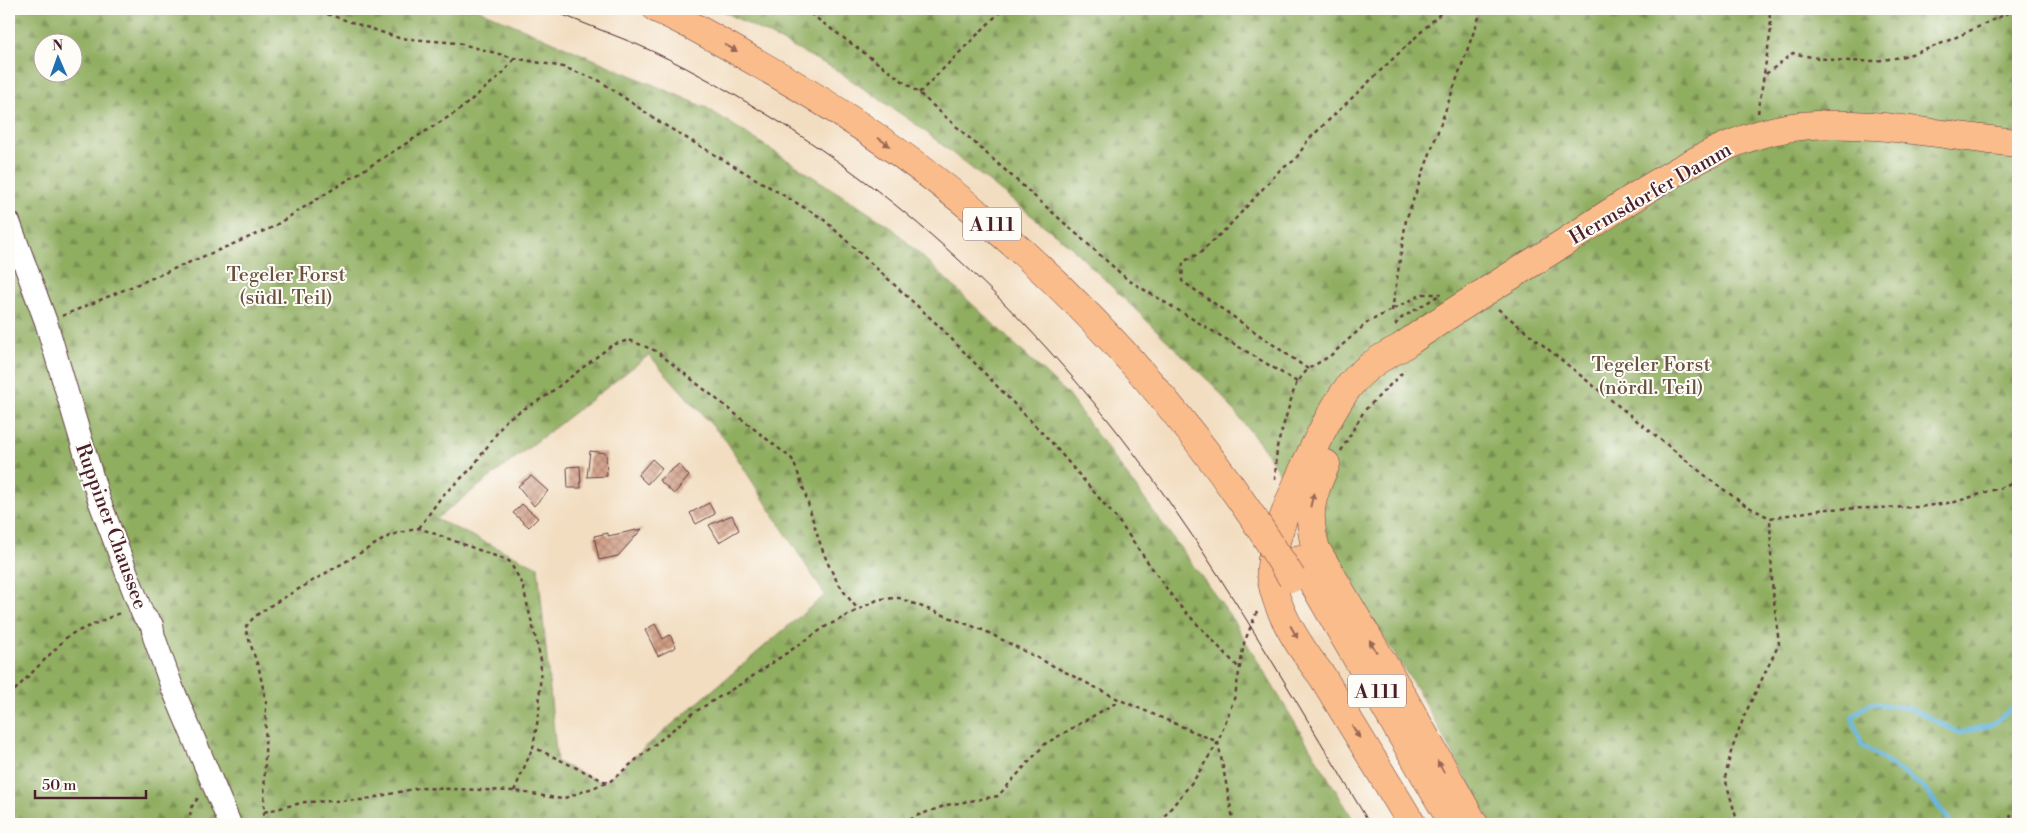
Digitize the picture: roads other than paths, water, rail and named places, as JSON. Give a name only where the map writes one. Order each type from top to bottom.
[{"type":"main road","name":"A 111","points":[[657,9],[818,97],[908,159],[977,211],[1062,288],[1130,359],[1195,436],[1265,504]]},
{"type":"main road","name":"A 111","points":[[694,9],[748,36],[835,87],[909,138],[989,200],[1070,273],[1119,323],[1196,411],[1265,504],[1296,569],[1434,824]]},
{"type":"main road","name":"Hermsdorfer Damm","points":[[1474,824],[1398,688],[1316,549],[1310,527],[1314,492],[1345,421],[1362,396],[1394,362],[1405,357],[1665,180],[1725,147],[1762,133],[1800,126],[1837,125],[2018,143]]},
{"type":"main road","name":"Hermsdorfer Damm","points":[[1405,357],[1380,358],[1363,371],[1336,403],[1291,501],[1271,559],[1271,572],[1280,607],[1291,627],[1412,824]]},
{"type":"main road","name":"A 111","points":[[1296,569],[1453,824]]},
{"type":"street","name":"Ruppiner Chaussee","points":[[9,222],[46,322],[90,472],[139,605],[143,615],[152,625],[154,637],[172,687],[230,824]]},
{"type":"waterway","points":[[1949,824],[1949,820],[1923,787],[1862,745],[1852,717],[1870,703],[1913,709],[1959,733],[1992,725],[2018,703]]},
{"type":"tram line","points":[[548,9],[669,59],[763,112],[822,150],[878,191],[984,283],[1033,333],[1079,385],[1124,440],[1165,496],[1245,617],[1370,824]]},
{"type":"park label","name":"Tegeler Forst (südl. Teil)","points":[[286,286]]},
{"type":"park label","name":"Tegeler Forst (nördl. Teil)","points":[[1651,376]]}]
